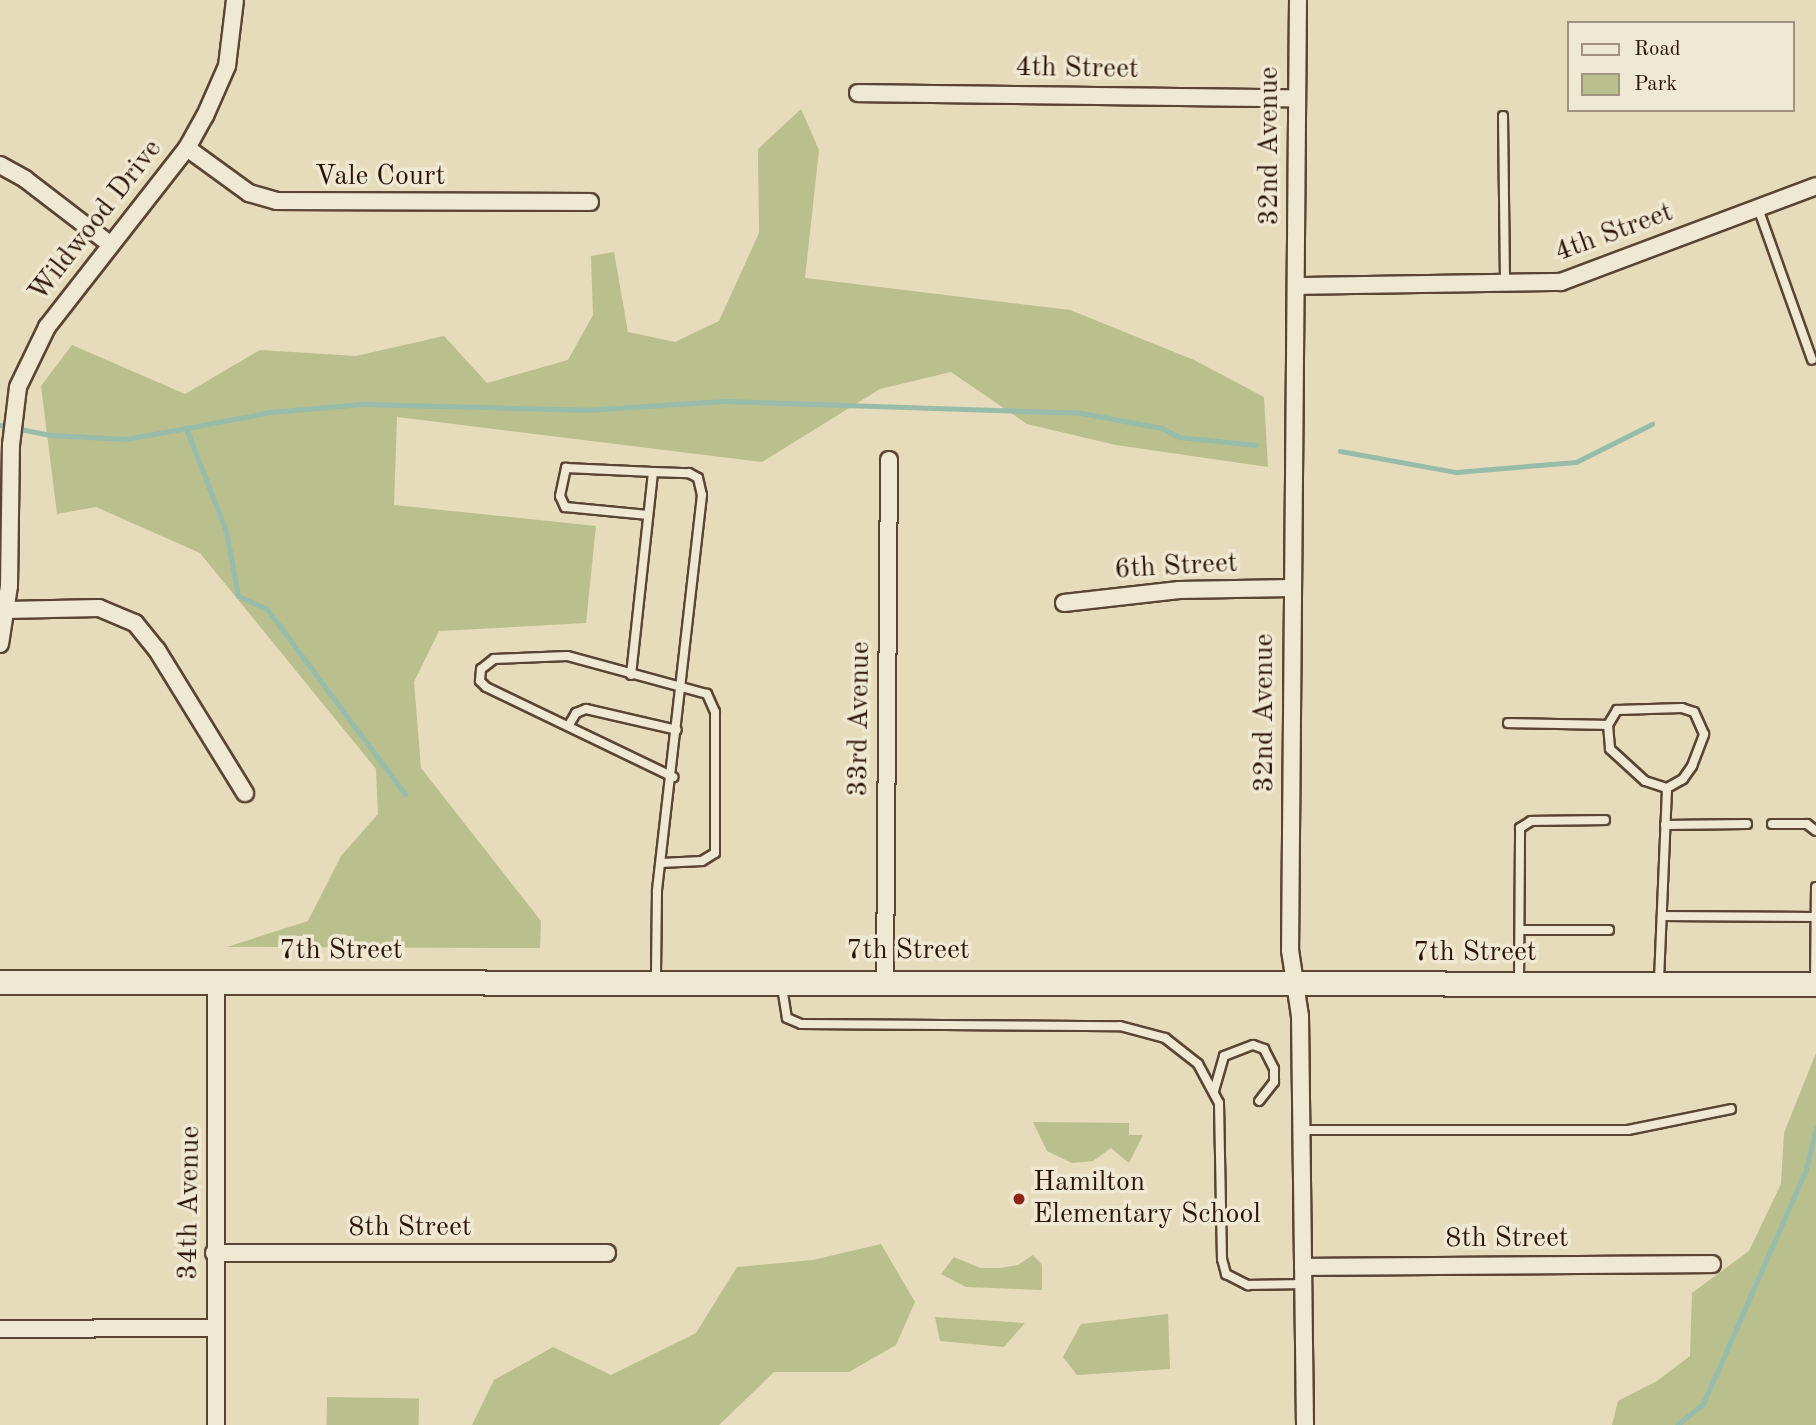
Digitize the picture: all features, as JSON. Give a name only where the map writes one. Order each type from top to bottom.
[{"type":"street","name":"Wildwood Drive","points":[[0,644],[12,540],[10,445],[18,387],[47,327],[187,148],[227,66],[235,0]]},
{"type":"street","name":"32nd Avenue","points":[[1298,0],[1295,98],[1296,286],[1290,950],[1300,1016],[1306,1425]]},
{"type":"street","name":"4th Street","points":[[858,93],[1295,98]]},
{"type":"street","name":"Vale Court","points":[[187,148],[249,193],[277,201],[590,202]]},
{"type":"street","points":[[0,165],[35,186],[110,245]]},
{"type":"street","name":"4th Street","points":[[1296,286],[1550,284],[1585,275],[1816,186]]},
{"type":"street","name":"33rd Avenue","points":[[885,980],[889,460]]},
{"type":"street","name":"6th Street","points":[[1064,603],[1179,590],[1292,588]]},
{"type":"street","points":[[6,610],[99,608],[135,623],[157,650],[245,793]]},
{"type":"street","name":"7th Street","points":[[0,982],[656,979],[1815,984]]},
{"type":"street","name":"34th Avenue","points":[[216,982],[216,1425]]},
{"type":"street","name":"8th Street","points":[[214,1253],[607,1253]]},
{"type":"street","name":"8th Street","points":[[1303,1267],[1712,1264]]},
{"type":"street","points":[[0,1329],[215,1328]]},
{"type":"lane","points":[[1503,116],[1505,285]]},
{"type":"lane","points":[[1758,208],[1812,360]]},
{"type":"lane","points":[[648,515],[565,507],[560,496],[566,468],[689,473],[698,478],[702,495],[673,778],[661,863],[656,979]]},
{"type":"lane","points":[[631,675],[653,472]]},
{"type":"lane","points":[[661,863],[702,861],[715,853],[715,712],[707,694],[567,656],[494,659],[483,664],[480,681],[486,687],[569,725],[673,778]]},
{"type":"lane","points":[[1625,708],[1682,708],[1694,712],[1701,721],[1702,747],[1683,779],[1667,788],[1656,787],[1617,758],[1610,749],[1608,725],[1612,714],[1625,708]]},
{"type":"lane","points":[[569,725],[576,713],[586,709],[677,730]]},
{"type":"lane","points":[[1508,723],[1608,725]]},
{"type":"lane","points":[[1659,983],[1667,788]]},
{"type":"lane","points":[[1519,983],[1524,822],[1605,820]]},
{"type":"lane","points":[[1665,825],[1747,824]]},
{"type":"lane","points":[[1772,824],[1807,824],[1816,831]]},
{"type":"lane","points":[[1815,984],[1816,887]]},
{"type":"lane","points":[[1662,916],[1816,916]]},
{"type":"lane","points":[[1520,930],[1609,930]]},
{"type":"lane","points":[[782,980],[787,1018],[801,1024],[1120,1026],[1146,1030],[1183,1049],[1214,1091],[1222,1127],[1222,1259],[1226,1274],[1236,1282],[1263,1285],[1303,1284]]},
{"type":"lane","points":[[1214,1091],[1224,1056],[1253,1045],[1264,1049],[1275,1069],[1274,1082],[1259,1101]]},
{"type":"lane","points":[[1301,1130],[1628,1130],[1731,1109]]},
{"type":"green space","points":[[801,109],[819,150],[805,278],[1070,310],[1194,360],[1264,397],[1268,467],[1116,445],[1027,424],[951,372],[880,389],[762,462],[397,417],[394,505],[596,526],[586,623],[439,631],[414,682],[421,768],[541,921],[540,948],[227,947],[308,921],[341,856],[378,814],[376,769],[200,553],[96,507],[57,514],[41,386],[72,345],[185,394],[260,350],[356,356],[444,336],[487,383],[568,360],[593,315],[591,256],[614,252],[628,332],[675,342],[719,321],[759,233],[758,149]]},
{"type":"green space","points":[[1816,1053],[1816,1425],[1612,1425],[1618,1401],[1657,1381],[1690,1356],[1692,1293],[1749,1251],[1781,1184],[1784,1133]]},
{"type":"green space","points":[[1033,1122],[1129,1123],[1129,1135],[1143,1135],[1129,1163],[1111,1148],[1093,1161],[1072,1163],[1047,1151]]},
{"type":"green space","points":[[881,1244],[915,1302],[896,1345],[849,1372],[774,1372],[719,1425],[472,1425],[494,1380],[553,1347],[611,1375],[696,1333],[737,1267],[813,1260]]},
{"type":"green space","points":[[1033,1255],[1042,1265],[1042,1290],[966,1287],[941,1274],[954,1257],[980,1268],[1000,1268],[1018,1265]]},
{"type":"green space","points":[[1168,1314],[1170,1369],[1077,1375],[1063,1357],[1081,1324]]},
{"type":"green space","points":[[935,1317],[1025,1323],[1004,1347],[940,1341]]},
{"type":"green space","points":[[327,1397],[419,1399],[419,1425],[327,1425]]},
{"type":"waterway","points":[[0,425],[50,435],[127,439],[271,412],[362,404],[586,410],[725,401],[1081,413],[1162,428],[1179,437],[1256,445]]},
{"type":"waterway","points":[[1340,451],[1456,472],[1576,462],[1652,424]]},
{"type":"waterway","points":[[186,428],[226,531],[238,596],[267,609],[405,794]]},
{"type":"waterway","points":[[1677,1425],[1703,1404],[1806,1169],[1816,1128]]},
{"type":"place","name":"Hamilton Elementary School","points":[[1019,1199]]}]
